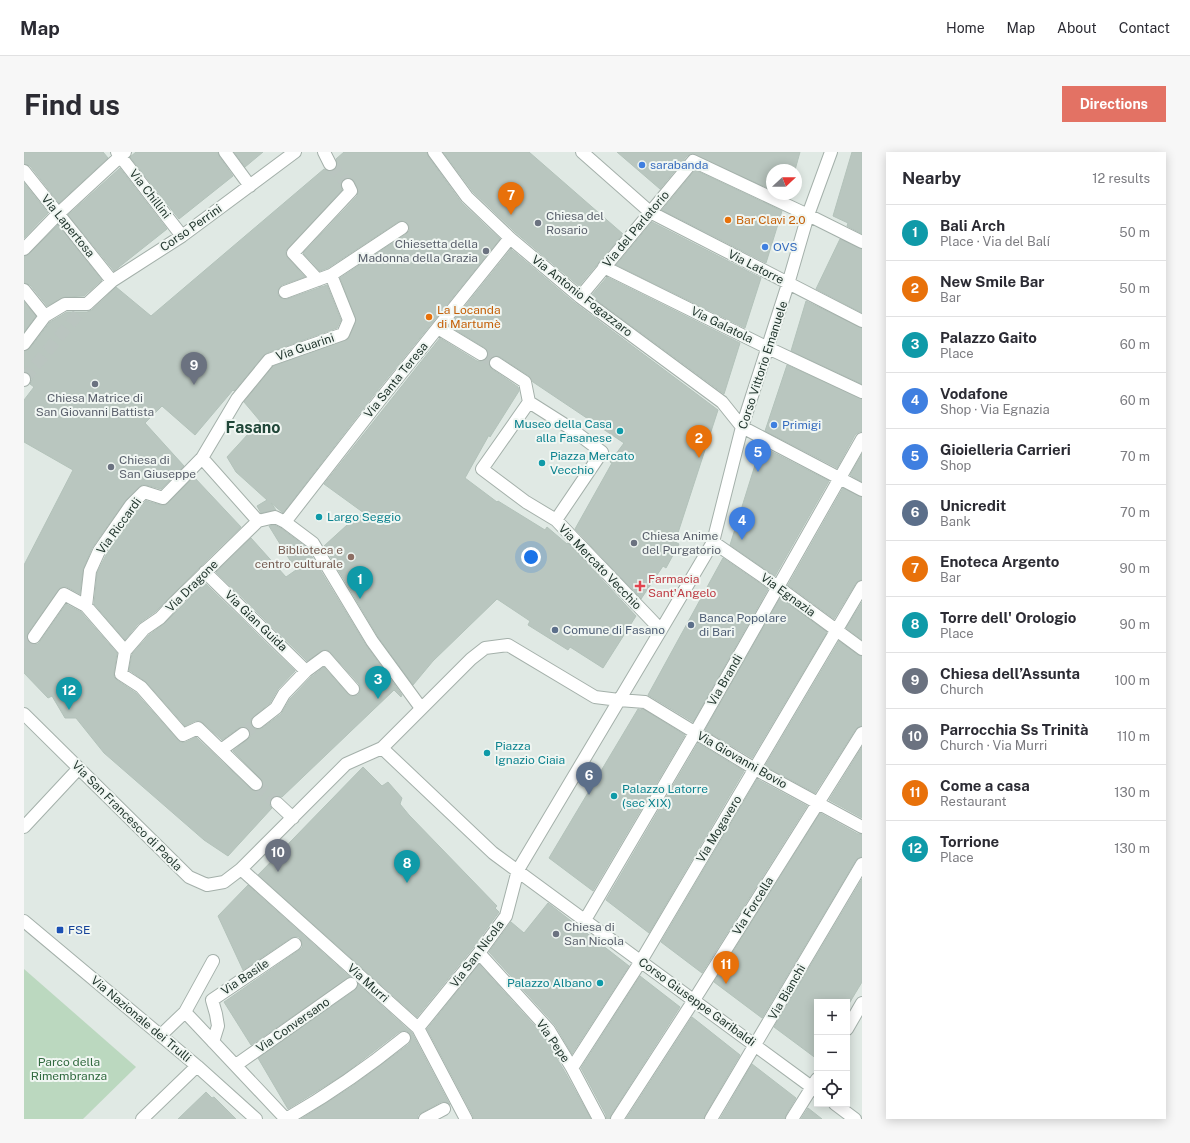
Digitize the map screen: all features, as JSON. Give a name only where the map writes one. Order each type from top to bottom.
[{"type":"street","points":[[225,152],[250,186]]},
{"type":"street","name":"Corso Perrini","points":[[78,314],[112,281],[182,236],[295,152]]},
{"type":"street","points":[[324,152],[330,164]]},
{"type":"street","name":"Via Antonio Fogazzaro","points":[[434,152],[466,197],[510,238],[580,297],[722,402],[742,427]]},
{"type":"street","name":"Via Latorre","points":[[582,152],[650,212],[862,321]]},
{"type":"street","name":"Corso Vittorio Emanuele","points":[[619,700],[713,542],[742,427],[788,284],[808,215],[831,152]]},
{"type":"street","points":[[24,249],[121,153]]},
{"type":"street","name":"Via Chillini","points":[[121,153],[182,236]]},
{"type":"street","name":"Via del Parlatorio","points":[[580,297],[692,161],[808,215]]},
{"type":"street","name":"Via Lapertosa","points":[[24,171],[112,281]]},
{"type":"street","points":[[318,280],[293,253],[351,191],[348,185]]},
{"type":"street","points":[[808,215],[862,242]]},
{"type":"street","points":[[285,292],[331,275],[402,228]]},
{"type":"street","name":"Via Santa Teresa","points":[[285,522],[510,238]]},
{"type":"street","name":"Via Galatola","points":[[604,267],[768,348],[862,392]]},
{"type":"street","name":"Via Guarini","points":[[202,458],[237,399],[269,360],[343,334],[348,320],[331,275]]},
{"type":"street","points":[[24,290],[46,316]]},
{"type":"street","points":[[24,344],[46,316],[65,304],[87,304]]},
{"type":"street","points":[[438,328],[481,354]]},
{"type":"street","points":[[496,363],[525,382],[529,402],[570,428],[602,452],[556,520],[526,502],[482,469],[529,402]]},
{"type":"street","points":[[742,427],[862,490]]},
{"type":"street","name":"Via Brandi","points":[[586,920],[695,733],[862,439]]},
{"type":"street","points":[[202,458],[258,521],[275,517],[285,522],[313,543],[372,641],[422,708]]},
{"type":"street","name":"Via Riccardi","points":[[86,606],[90,571],[99,551],[131,505],[144,492],[163,498],[202,458]]},
{"type":"street","name":"Via Mercato Vecchio","points":[[556,520],[662,630]]},
{"type":"street","name":"Via Dragone","points":[[125,651],[144,629],[160,618],[258,521]]},
{"type":"street","name":"Via Egnazia","points":[[713,542],[778,587],[862,649]]},
{"type":"street","name":"Via Gian Guida","points":[[205,572],[306,671]]},
{"type":"street","name":"Via Mogavero","points":[[572,1068],[641,961],[862,587]]},
{"type":"street","points":[[34,637],[64,594],[86,606],[125,651],[121,674],[141,687],[183,735],[198,728],[256,784]]},
{"type":"street","points":[[508,645],[595,697],[619,700],[518,870],[493,853],[382,748],[471,659],[485,648],[508,645]]},
{"type":"street","points":[[258,722],[276,708],[284,694],[306,671],[325,657],[353,689]]},
{"type":"street","name":"Via Giovanni Bovio","points":[[619,700],[645,702],[755,769],[862,827]]},
{"type":"street","name":"Via San Francesco di Paola","points":[[24,714],[189,877],[207,885],[224,882],[241,869],[346,764],[382,748]]},
{"type":"street","name":"Via Forcella","points":[[617,1119],[694,1000],[862,733]]},
{"type":"street","points":[[221,750],[243,734]]},
{"type":"street","points":[[24,827],[79,768]]},
{"type":"street","points":[[277,803],[293,818]]},
{"type":"street","name":"Via Bianchi","points":[[711,1119],[862,864]]},
{"type":"street","name":"Via Murri","points":[[241,869],[418,1028],[466,1119]]},
{"type":"street","name":"Corso Giuseppe Garibaldi","points":[[518,870],[755,1045],[814,1085]]},
{"type":"street","name":"Via San Nicola","points":[[418,1028],[479,953],[506,916],[518,870]]},
{"type":"street","name":"Via Nazionale dei Trulli","points":[[24,920],[161,1035],[256,1119]]},
{"type":"street","name":"Via Basile","points":[[213,1042],[218,1026],[212,1000],[295,944]]},
{"type":"street","name":"Via Pepe","points":[[479,953],[549,1030],[572,1068],[599,1119]]},
{"type":"street","points":[[161,1035],[185,1012],[213,961]]},
{"type":"street","name":"Via Conversano","points":[[236,1065],[351,984]]},
{"type":"street","points":[[850,1024],[862,1004]]},
{"type":"street","points":[[185,1012],[286,1119],[315,1103],[373,1063],[404,1038]]},
{"type":"street","points":[[145,1118],[197,1066]]},
{"type":"street","points":[[792,1119],[814,1087]]},
{"type":"street","points":[[839,1107],[856,1119]]},
{"type":"street","points":[[425,1119],[444,1109]]},
{"type":"green space","name":"Parco della Rimembranza","points":[[24,969],[136,1067],[83,1119],[24,1119]]},
{"type":"building","points":[[24,152],[103,152],[108,158],[59,203],[30,166],[24,164]]},
{"type":"building","points":[[136,152],[218,152],[219,156],[233,176],[179,219],[130,157]]},
{"type":"building","points":[[234,152],[263,152],[245,167]]},
{"type":"building","points":[[344,152],[427,152],[428,156],[461,202],[500,239],[377,391],[283,513],[271,503],[276,510],[261,513],[257,506],[267,500],[236,472],[227,457],[260,421],[244,402],[273,366],[348,339],[356,320],[340,278],[409,231],[408,224],[402,221],[398,222],[328,268],[320,271],[303,253],[357,196],[358,192],[354,181],[349,178],[344,179],[341,184],[342,190],[286,251],[288,258],[305,277],[282,285],[278,291],[278,295],[281,298],[287,299],[327,285],[341,320],[337,328],[264,355],[195,435],[162,406],[145,423],[184,466],[161,489],[142,485],[126,500],[92,548],[83,570],[80,594],[67,587],[60,588],[27,636],[29,643],[38,644],[66,604],[81,612],[117,653],[114,677],[136,693],[178,740],[181,742],[186,742],[196,737],[251,789],[258,791],[262,789],[263,785],[261,779],[233,751],[250,737],[249,729],[243,727],[239,728],[222,740],[200,721],[195,721],[185,726],[146,682],[129,670],[132,654],[149,635],[165,623],[205,583],[295,671],[278,689],[270,703],[251,719],[251,723],[255,729],[262,728],[281,714],[290,699],[311,677],[324,667],[348,694],[351,696],[358,695],[360,691],[359,684],[330,652],[324,650],[307,661],[216,572],[251,538],[286,577],[296,570],[269,526],[274,525],[281,528],[306,547],[366,645],[402,695],[401,697],[394,690],[282,797],[275,796],[272,798],[270,806],[272,808],[228,856],[204,840],[104,753],[76,718],[65,718],[52,696],[48,698],[24,673],[24,565],[73,470],[24,442],[24,400],[34,387],[30,384],[32,379],[30,375],[27,372],[24,372],[24,351],[30,348],[50,322],[67,312],[87,312],[92,310],[116,287],[151,316],[324,169],[329,171],[334,170],[337,165],[336,159]]},
{"type":"building","points":[[443,152],[529,152],[623,234],[579,286],[515,232],[473,192]]},
{"type":"building","points":[[617,152],[800,152],[797,164],[766,164],[766,187],[693,154],[687,156],[660,189]]},
{"type":"building","points":[[852,152],[862,152],[862,234],[847,226],[848,223],[833,216]]},
{"type":"building","points":[[120,168],[167,229],[114,271],[68,215]]},
{"type":"building","points":[[695,170],[782,211],[766,263],[662,210]]},
{"type":"building","points":[[24,183],[48,213],[24,238]]},
{"type":"building","points":[[652,222],[761,278],[745,328],[616,265]]},
{"type":"building","points":[[58,225],[102,280],[84,296],[65,297],[47,306],[30,285],[24,283],[24,256],[29,254]]},
{"type":"building","points":[[840,239],[862,249],[862,313],[816,289]]},
{"type":"building","points":[[511,249],[575,303],[718,410],[675,542],[679,544],[666,568],[663,566],[641,599],[575,529],[612,463],[610,462],[624,443],[533,382],[529,376],[500,357],[496,356],[490,359],[489,363],[492,369],[518,387],[519,391],[490,437],[489,435],[465,478],[497,502],[498,501],[545,530],[547,527],[567,544],[568,543],[636,616],[603,668],[570,647],[568,650],[528,625],[530,621],[497,599],[433,661],[413,685],[378,637],[324,546],[347,525],[364,513],[324,484],[440,338],[477,361],[487,358],[488,354],[485,348],[449,326]]},
{"type":"building","points":[[607,277],[740,343],[724,394],[591,296]]},
{"type":"building","points":[[806,301],[862,328],[862,384],[791,351]]},
{"type":"building","points":[[24,302],[36,316],[24,332]]},
{"type":"building","points":[[787,365],[862,399],[862,432],[855,435],[837,468],[765,431]]},
{"type":"building","points":[[761,446],[829,481],[775,576],[730,545]]},
{"type":"building","points":[[862,454],[862,482],[850,475]]},
{"type":"building","points":[[194,477],[241,527],[155,612],[138,624],[125,640],[94,604],[97,573],[106,555],[137,510],[146,501],[165,505]]},
{"type":"building","points":[[843,488],[862,497],[862,580],[856,583],[834,619],[788,585]]},
{"type":"building","points":[[723,558],[768,589],[693,722],[648,695]]},
{"type":"building","points":[[780,598],[827,632],[752,758],[705,730]]},
{"type":"building","points":[[862,602],[862,640],[846,628]]},
{"type":"building","points":[[839,641],[858,655],[862,656],[862,726],[856,729],[815,793],[765,766]]},
{"type":"building","name":"Palazzo Latorre (sec XIX)","points":[[638,709],[643,709],[685,735],[593,891],[549,858]]},
{"type":"building","points":[[698,743],[744,771],[649,933],[606,900]]},
{"type":"building","points":[[862,747],[862,818],[829,800]]},
{"type":"building","points":[[363,767],[382,786],[388,782],[402,798],[400,804],[409,815],[497,906],[495,908],[499,912],[473,948],[417,1017],[258,875]]},
{"type":"building","points":[[757,779],[807,806],[702,973],[661,942]]},
{"type":"building","points":[[820,813],[858,834],[862,834],[862,857],[856,860],[762,1018],[714,982]]},
{"type":"building","points":[[862,879],[862,982],[850,1002],[850,999],[814,999],[814,1057],[774,1027]]},
{"type":"building","points":[[248,885],[350,977],[251,1045],[224,1002],[302,948],[302,944],[299,937],[291,938],[243,970],[218,916]]},
{"type":"building","points":[[548,903],[629,966],[572,1054],[555,1025],[489,952],[511,922],[524,933]]},
{"type":"building","points":[[479,964],[543,1035],[591,1119],[473,1119],[473,1116],[427,1029]]},
{"type":"building","points":[[640,976],[680,1007],[611,1115],[610,1119],[606,1119],[606,1115],[581,1068]]},
{"type":"building","points":[[358,984],[412,1033],[450,1105],[445,1102],[441,1102],[418,1115],[418,1119],[301,1119],[351,1087],[409,1044],[411,1037],[407,1031],[403,1031],[399,1032],[343,1075],[288,1109],[258,1058],[355,990]]},
{"type":"building","points":[[692,1017],[740,1055],[704,1119],[626,1119]]},
{"type":"building","points":[[752,1064],[796,1098],[785,1119],[720,1119]]},
{"type":"building","points":[[206,1092],[212,1098],[214,1097],[236,1119],[178,1119]]},
{"type":"building","points":[[808,1108],[822,1119],[801,1119]]},
{"type":"tunnel","points":[[330,164],[348,185]]},
{"type":"tunnel","points":[[24,379],[78,314]]},
{"type":"tunnel","points":[[481,354],[496,363]]},
{"type":"tunnel","points":[[24,648],[34,637]]},
{"type":"tunnel","points":[[243,734],[258,722]]},
{"type":"tunnel","points":[[256,784],[277,803]]},
{"type":"place","name":"sarabanda","points":[[642,165]]},
{"type":"place","name":"Enoteca Argento","points":[[511,215]]},
{"type":"place","name":"Bar Clavi 2.0","points":[[728,220]]},
{"type":"place","name":"Chiesa del Rosario","points":[[538,223]]},
{"type":"place","name":"OVS","points":[[765,247]]},
{"type":"place","name":"Chiesetta della Madonna della Grazia","points":[[486,251]]},
{"type":"place","name":"La Locanda di Martumè","points":[[429,317]]},
{"type":"place","name":"Chiesa Matrice di San Giovanni Battista","points":[[95,384]]},
{"type":"place","name":"Chiesa dell’Assunta","points":[[194,385]]},
{"type":"place","name":"Primigi","points":[[774,425]]},
{"type":"place","name":"Museo della Casa alla Fasanese","points":[[620,431]]},
{"type":"place","name":"New Smile Bar","points":[[699,458]]},
{"type":"place","name":"Piazza Mercato Vecchio","points":[[542,463]]},
{"type":"place","name":"Chiesa di San Giuseppe","points":[[111,467]]},
{"type":"place","name":"Gioielleria Carrieri","points":[[758,472]]},
{"type":"place","name":"Largo Seggio","points":[[319,517]]},
{"type":"place","name":"Vodafone","points":[[742,540]]},
{"type":"place","name":"Chiesa Anime del Purgatorio","points":[[634,543]]},
{"type":"place","name":"Biblioteca e centro culturale","points":[[351,557]]},
{"type":"place","name":"Farmacia Sant'Angelo","points":[[640,586]]},
{"type":"place","name":"Bali Arch","points":[[360,599]]},
{"type":"place","name":"Banca Popolare di Bari","points":[[691,625]]},
{"type":"place","name":"Comune di Fasano","points":[[555,630]]},
{"type":"place","name":"Palazzo Gaito","points":[[378,699]]},
{"type":"place","name":"Torrione","points":[[69,710]]},
{"type":"place","name":"Piazza Ignazio Ciaia","points":[[487,753]]},
{"type":"place","name":"Unicredit","points":[[589,795]]},
{"type":"place","name":"Palazzo Latorre (sec XIX)","points":[[614,796]]},
{"type":"place","name":"Parrocchia Ss Trinità","points":[[278,872]]},
{"type":"place","name":"Torre dell' Orologio","points":[[407,883]]},
{"type":"place","name":"FSE","points":[[60,930]]},
{"type":"place","name":"Chiesa di San Nicola","points":[[556,934]]},
{"type":"place","name":"Palazzo Albano","points":[[600,983]]},
{"type":"place","name":"Come a casa","points":[[726,984]]},
{"type":"district","name":"Fasano","points":[[253,427]]}]
